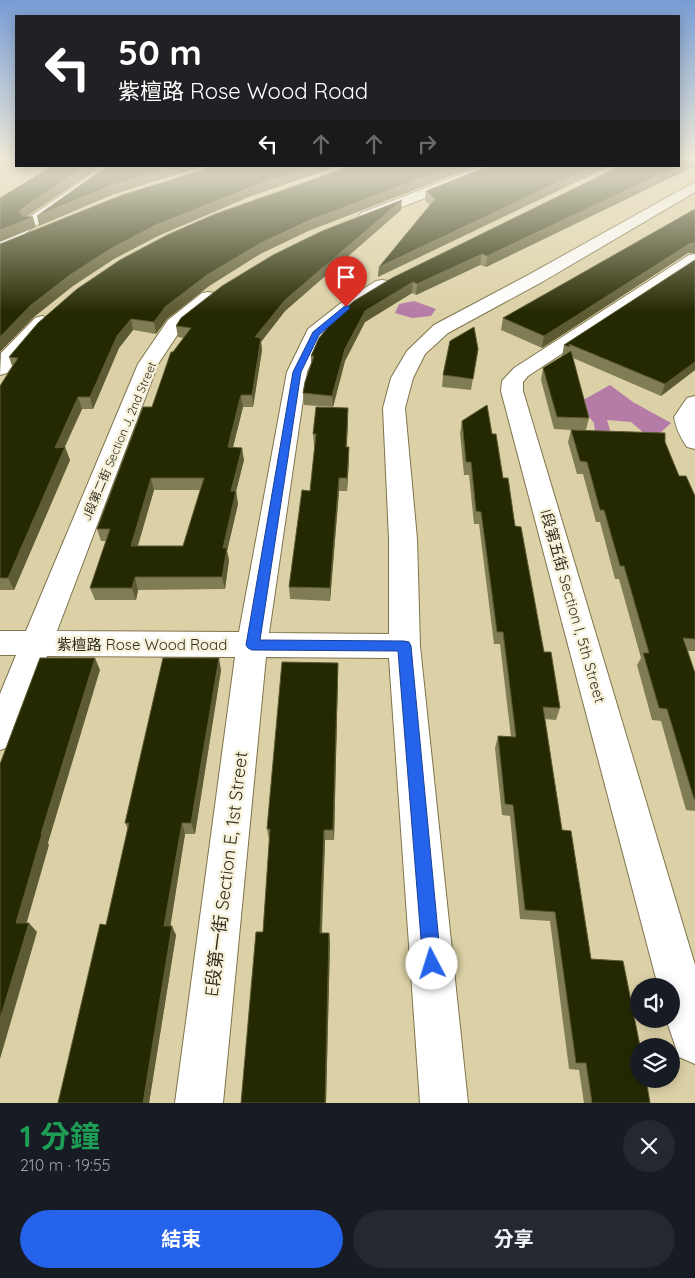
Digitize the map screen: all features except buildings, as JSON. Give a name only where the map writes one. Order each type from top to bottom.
[{"type":"street","points":[[0,244],[51,209]]},
{"type":"street","points":[[351,222],[383,209]]},
{"type":"street","points":[[444,1103],[404,646],[403,539],[394,408],[402,378],[416,351],[441,328],[536,278],[654,209]]},
{"type":"street","points":[[0,250],[53,226]]},
{"type":"street","name":"I段第五街 Section I, 5th Street","points":[[695,259],[521,372],[513,381],[512,391],[695,1041]]},
{"type":"street","name":"E段第一街 Section E, 1st Street","points":[[200,1103],[252,645],[297,372],[316,333],[346,307],[403,274]]},
{"type":"street","name":"J段第二街 Section J, 2nd Street","points":[[0,736],[148,364],[175,324],[224,285]]},
{"type":"street","points":[[0,369],[8,357],[54,310]]},
{"type":"street","points":[[695,403],[685,417],[688,429],[695,442]]},
{"type":"street","name":"紫檀路 Rose Wood Road","points":[[0,643],[404,646]]},
{"type":"shaded area","points":[[414,301],[436,309],[431,316],[412,318],[395,313],[399,304]]},
{"type":"shaded area","points":[[610,385],[633,402],[671,423],[657,436],[645,434],[631,422],[607,420],[612,437],[596,442],[594,423],[578,403]]},
{"type":"route","points":[[346,307],[316,333],[297,372],[252,645],[404,646],[432,964]]}]
